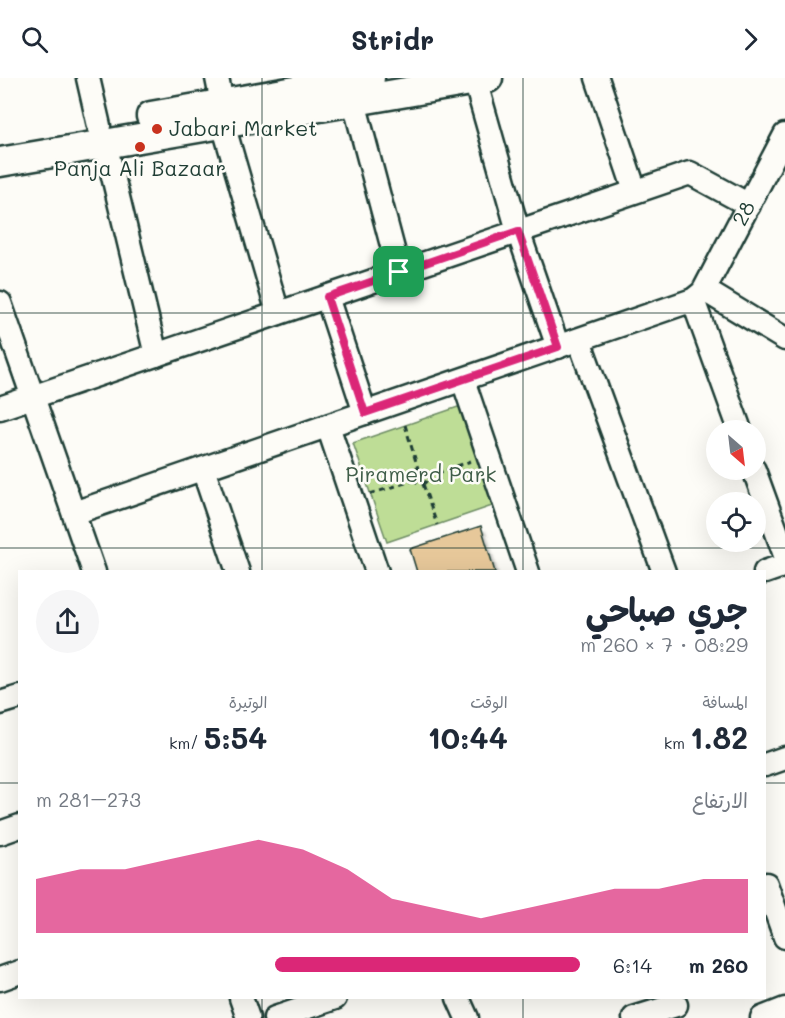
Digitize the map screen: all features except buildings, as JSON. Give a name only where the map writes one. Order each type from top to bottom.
[{"type":"main road","points":[[0,162],[220,102],[355,85],[482,79]]},
{"type":"main road","points":[[0,144],[102,134]]},
{"type":"street","points":[[88,78],[156,355]]},
{"type":"street","points":[[597,78],[635,191]]},
{"type":"street","points":[[482,79],[518,231],[568,343],[663,570]]},
{"type":"street","points":[[355,85],[399,272]]},
{"type":"street","points":[[220,102],[278,313]]},
{"type":"street","name":"28","points":[[698,296],[785,135]]},
{"type":"street","points":[[0,408],[690,172],[749,205]]},
{"type":"street","points":[[74,513],[463,380],[698,296],[711,294],[785,339]]},
{"type":"street","points":[[698,296],[737,420]]},
{"type":"street","points":[[327,297],[365,413]]},
{"type":"street","points":[[0,303],[93,570]]},
{"type":"street","points":[[463,380],[527,570]]},
{"type":"street","points":[[328,426],[376,570]]},
{"type":"street","points":[[203,469],[237,570]]},
{"type":"street","points":[[758,480],[784,553],[766,571]]},
{"type":"street","points":[[0,703],[18,698]]},
{"type":"street","points":[[766,765],[785,758]]},
{"type":"street","points":[[0,833],[18,827]]},
{"type":"street","points":[[766,884],[785,878]]},
{"type":"street","points":[[766,887],[785,937]]},
{"type":"street","points":[[0,979],[18,973]]},
{"type":"street","points":[[241,999],[248,1018]]},
{"type":"street","points":[[275,1018],[331,999]]},
{"type":"street","points":[[458,999],[467,1018]]},
{"type":"street","points":[[634,1018],[677,1007]]},
{"type":"street","points":[[762,1018],[785,1009]]},
{"type":"path","points":[[405,425],[419,472]]},
{"type":"path","points":[[427,477],[488,454]]},
{"type":"path","points":[[419,472],[423,472],[427,477]]},
{"type":"path","points":[[415,480],[419,472]]},
{"type":"path","points":[[423,484],[427,481],[427,477]]},
{"type":"path","points":[[415,480],[418,484],[423,484]]},
{"type":"path","points":[[370,494],[415,480]]},
{"type":"path","points":[[423,484],[437,525]]},
{"type":"green space","name":"Piramerd Park","points":[[461,406],[495,505],[387,542],[353,443]]},
{"type":"place","name":"Jabari Market","points":[[157,129]]},
{"type":"place","name":"Panja Ali Bazaar","points":[[140,147]]},
{"type":"route","points":[[518,231],[558,347],[365,413],[327,297],[399,272],[518,231]]}]
